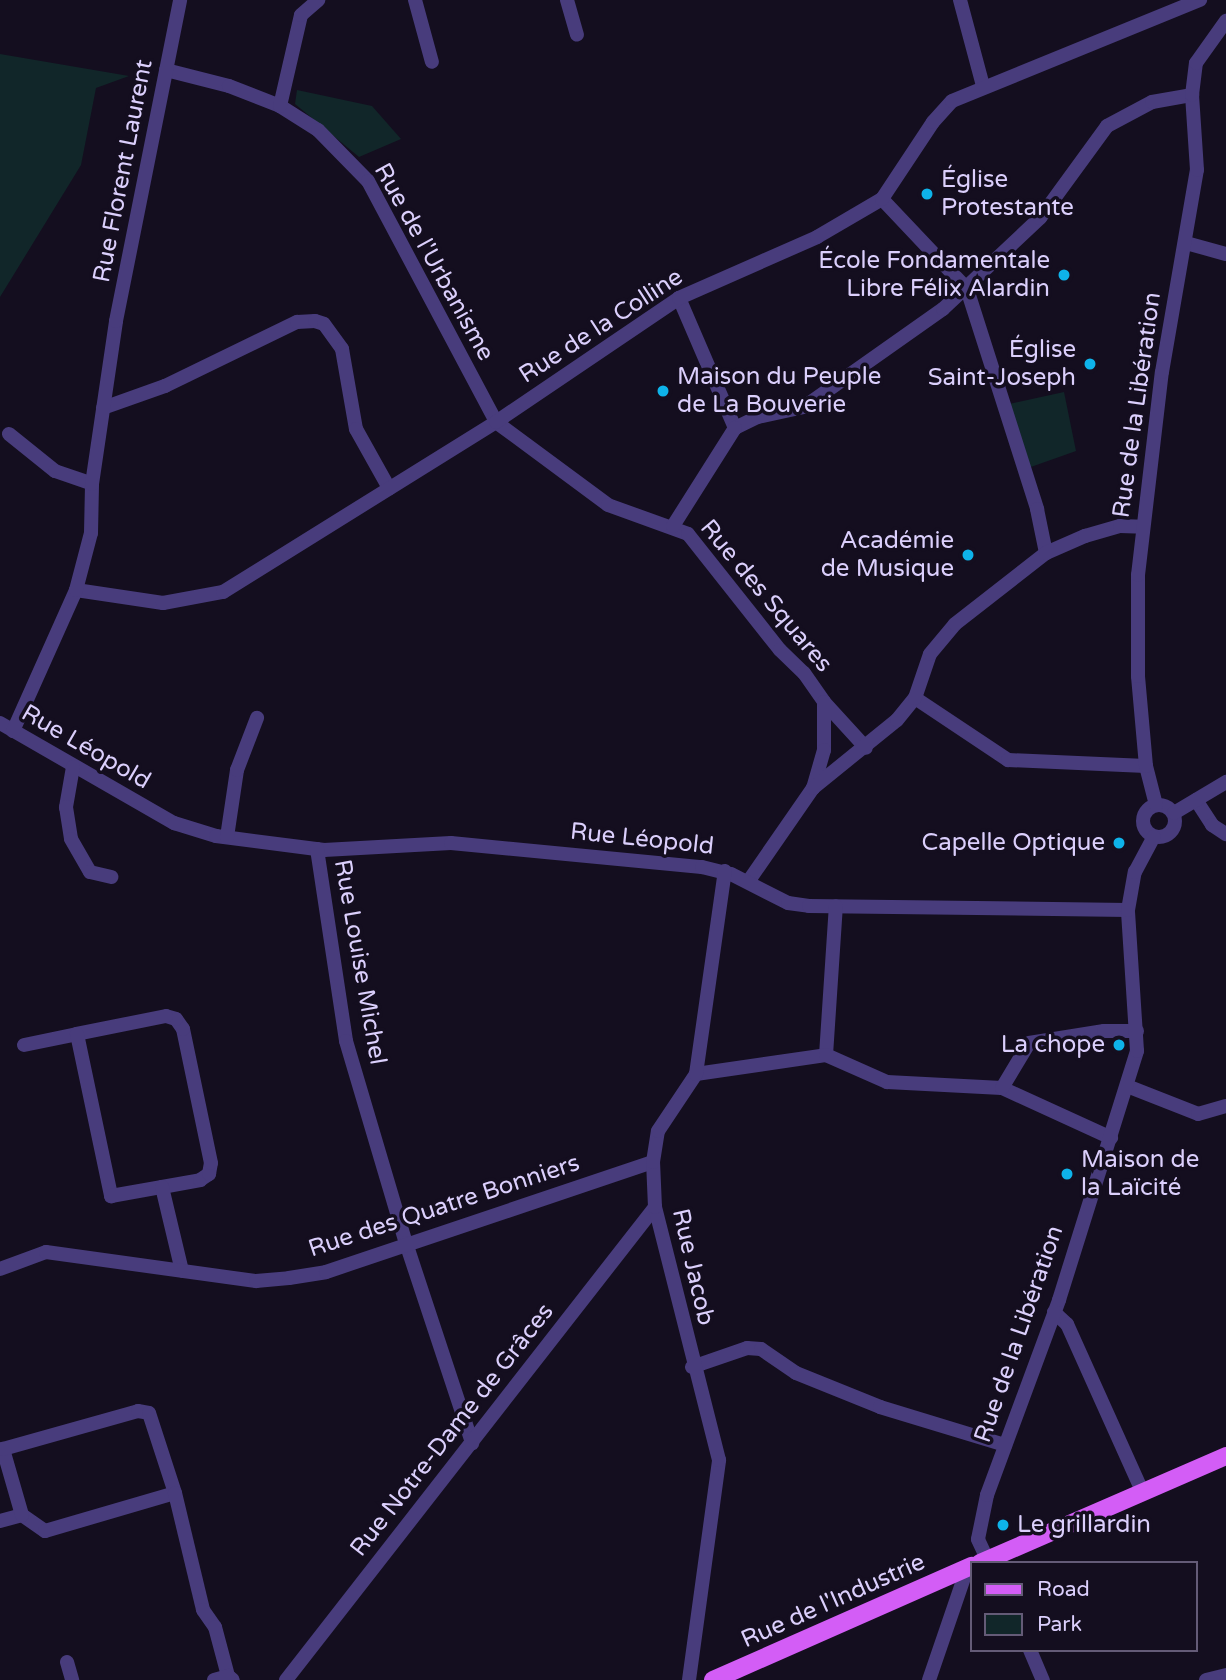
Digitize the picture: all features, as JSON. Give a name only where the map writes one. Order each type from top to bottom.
[{"type":"main road","name":"Rue de l'Industrie","points":[[986,1561],[1226,1456]]},
{"type":"main road","name":"Rue de l'Industrie","points":[[713,1680],[970,1568]]},
{"type":"street","name":"Rue Florent Laurent","points":[[4,731],[76,590],[91,533],[92,484],[111,352],[180,0]]},
{"type":"street","points":[[280,106],[301,15],[318,0]]},
{"type":"street","points":[[415,0],[432,62]]},
{"type":"street","points":[[567,0],[577,35]]},
{"type":"street","points":[[960,0],[983,86]]},
{"type":"street","name":"Rue de la Colline","points":[[76,590],[163,603],[223,592],[496,422],[679,298],[817,237],[883,199],[933,122],[952,101],[983,86],[1200,0]]},
{"type":"street","name":"Rue de la Libération","points":[[1156,805],[1146,765],[1136,622],[1143,527],[1163,362],[1197,170],[1192,94],[1196,63],[1226,21]]},
{"type":"street","name":"Rue de l'Urbanisme","points":[[166,70],[229,86],[280,106],[318,130],[368,181],[496,422]]},
{"type":"street","points":[[673,526],[735,428],[758,417],[804,407],[967,289],[1040,218],[1107,126],[1152,102],[1192,94]]},
{"type":"street","points":[[883,199],[967,289],[1046,553]]},
{"type":"street","points":[[1186,243],[1226,254]]},
{"type":"street","points":[[679,298],[735,428]]},
{"type":"street","points":[[103,408],[165,386],[297,322],[315,321],[324,324],[342,349],[356,429],[389,488]]},
{"type":"street","name":"Rue des Squares","points":[[496,422],[608,505],[673,526],[688,534],[824,702],[824,750],[813,788],[748,883]]},
{"type":"street","points":[[9,434],[55,471],[92,484]]},
{"type":"street","points":[[813,788],[866,748],[915,698],[930,654],[955,624],[1046,553],[1085,536],[1120,526],[1143,527]]},
{"type":"street","points":[[915,698],[1008,760],[1146,765]]},
{"type":"street","points":[[824,702],[866,748]]},
{"type":"street","points":[[227,837],[237,770],[257,718]]},
{"type":"street","name":"Rue Léopold","points":[[4,731],[177,825],[227,837],[317,849],[438,842],[724,871],[788,903],[1128,910]]},
{"type":"street","points":[[73,767],[66,807],[71,839],[90,872],[111,877]]},
{"type":"street","points":[[1174,813],[1226,782]]},
{"type":"street","points":[[1196,800],[1212,825],[1226,834]]},
{"type":"street","points":[[1156,805],[1174,813],[1172,831],[1154,837],[1143,822],[1146,811],[1156,805]]},
{"type":"street","name":"Rue de la Libération","points":[[979,1561],[977,1533],[1005,1445],[1054,1312],[1138,1048],[1128,910],[1135,872],[1154,837]]},
{"type":"street","name":"Rue Louise Michel","points":[[317,849],[346,1041],[406,1243],[472,1443]]},
{"type":"street","name":"Rue Jacob","points":[[688,1680],[719,1460],[692,1367],[655,1207],[653,1162],[658,1131],[696,1074],[724,871]]},
{"type":"street","points":[[826,1055],[836,906]]},
{"type":"street","points":[[23,1045],[77,1034],[166,1016],[176,1019],[183,1029],[211,1163],[209,1174],[200,1180],[111,1196],[77,1034]]},
{"type":"street","points":[[1002,1088],[1029,1043],[1104,1031],[1137,1031]]},
{"type":"street","points":[[696,1074],[826,1055],[887,1082],[1002,1088],[1111,1138]]},
{"type":"street","points":[[1127,1086],[1198,1114],[1226,1106]]},
{"type":"street","name":"Rue des Quatre Bonniers","points":[[0,1269],[46,1252],[256,1281],[326,1272],[653,1162]]},
{"type":"street","points":[[162,1187],[182,1271]]},
{"type":"street","name":"Rue Notre-Dame de Grâces","points":[[286,1680],[655,1207]]},
{"type":"street","points":[[1054,1312],[1067,1324],[1143,1493]]},
{"type":"street","points":[[692,1367],[747,1348],[761,1349],[796,1373],[880,1407],[1005,1445]]},
{"type":"street","points":[[175,1493],[45,1531],[22,1515],[3,1449],[138,1411],[154,1419],[175,1493],[203,1610],[215,1626],[225,1679]]},
{"type":"street","points":[[0,1521],[22,1515]]},
{"type":"street","points":[[929,1680],[970,1585]]},
{"type":"street","points":[[1031,1652],[1043,1680]]},
{"type":"street","points":[[67,1662],[72,1680]]},
{"type":"street","points":[[1206,1680],[1226,1675]]},
{"type":"green space","points":[[0,54],[129,76],[96,88],[81,165],[0,297]]},
{"type":"green space","points":[[297,90],[372,106],[401,139],[359,157],[295,104]]},
{"type":"green space","points":[[1064,392],[1076,451],[1028,468],[1009,404]]},
{"type":"place","name":"Église Protestante","points":[[927,194]]},
{"type":"place","name":"École Fondamentale Libre Félix Alardin","points":[[1064,275]]},
{"type":"place","name":"Église Saint-Joseph","points":[[1090,364]]},
{"type":"place","name":"Maison du Peuple de La Bouverie","points":[[663,391]]},
{"type":"place","name":"Académie de Musique","points":[[968,555]]},
{"type":"place","name":"Capelle Optique","points":[[1119,843]]},
{"type":"place","name":"La chope","points":[[1119,1045]]},
{"type":"place","name":"Maison de la Laïcité","points":[[1067,1174]]},
{"type":"place","name":"Le grillardin","points":[[1003,1525]]}]
